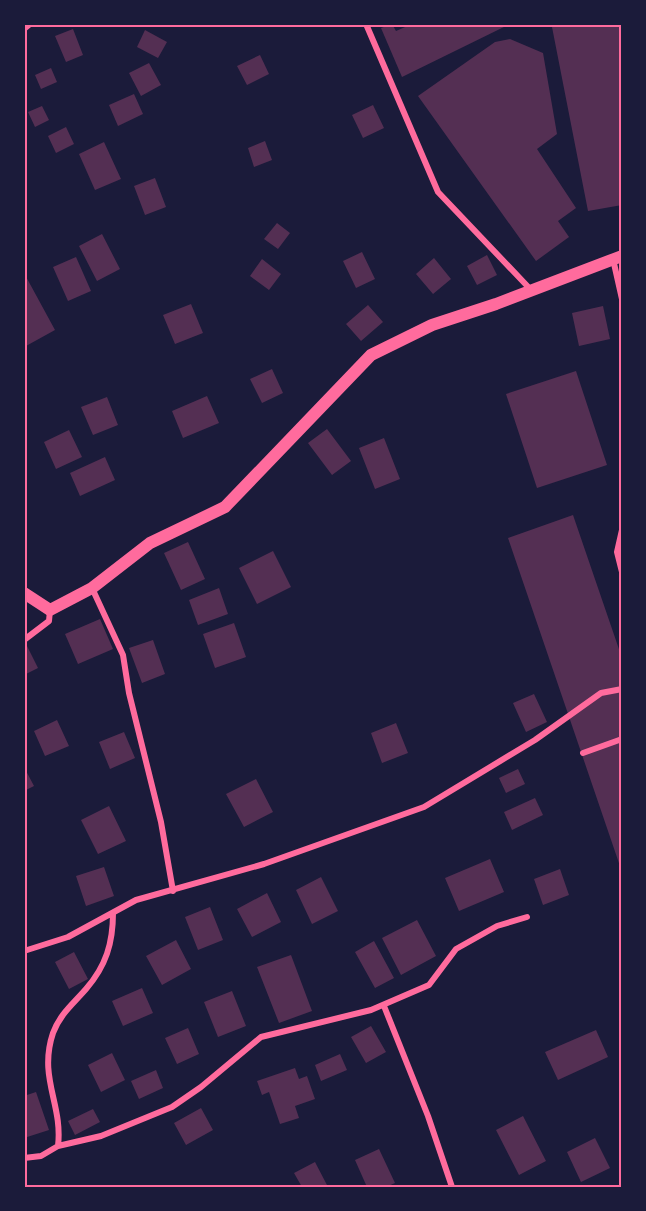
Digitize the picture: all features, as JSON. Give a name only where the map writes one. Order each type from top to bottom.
[{"type":"main road","points":[[24,593],[50,610],[92,588],[150,543],[225,507],[371,355],[432,325],[532,291],[617,257]]},
{"type":"street","points":[[24,29],[30,24]]},
{"type":"street","points":[[366,24],[438,192],[532,291]]},
{"type":"street","points":[[617,257],[622,299]]},
{"type":"street","points":[[622,530],[617,552],[622,572]]},
{"type":"street","points":[[92,588],[123,655],[129,693],[161,822],[173,891]]},
{"type":"street","points":[[24,640],[49,621],[50,610]]},
{"type":"street","points":[[24,951],[68,937],[136,900],[264,864],[424,807],[535,740],[601,693],[622,689]]},
{"type":"street","points":[[583,753],[622,739]]},
{"type":"street","points":[[58,1146],[60,1127],[47,1076],[47,1058],[54,1032],[64,1011],[87,988],[105,964],[113,937],[112,913]]},
{"type":"street","points":[[24,1158],[41,1156],[58,1146],[112,1132],[172,1107],[201,1087],[261,1037],[384,1006],[429,985],[444,963],[469,940],[497,926],[527,917]]},
{"type":"street","points":[[384,1006],[428,1116],[452,1187]]},
{"type":"building","points":[[392,24],[396,31],[412,24],[510,24],[402,77],[381,28]]},
{"type":"building","points":[[569,24],[622,24],[622,205],[588,211],[552,27]]},
{"type":"building","points":[[73,29],[83,55],[66,62],[55,36]]},
{"type":"building","points":[[145,30],[167,42],[158,58],[137,47]]},
{"type":"building","points":[[510,39],[543,53],[557,134],[537,149],[576,208],[558,221],[569,237],[536,261],[418,96],[495,42]]},
{"type":"building","points":[[260,55],[269,74],[247,85],[237,66]]},
{"type":"building","points":[[149,63],[161,85],[141,96],[129,73]]},
{"type":"building","points":[[51,68],[57,82],[41,89],[35,75]]},
{"type":"building","points":[[134,94],[143,114],[118,126],[109,105]]},
{"type":"building","points":[[373,105],[384,128],[363,138],[352,115]]},
{"type":"building","points":[[42,106],[49,120],[35,127],[28,112]]},
{"type":"building","points":[[66,127],[74,144],[56,153],[48,136]]},
{"type":"building","points":[[265,141],[272,160],[254,167],[248,148]]},
{"type":"building","points":[[104,142],[121,179],[95,190],[79,154]]},
{"type":"building","points":[[155,178],[166,207],[145,215],[134,186]]},
{"type":"building","points":[[277,223],[290,233],[278,249],[264,239]]},
{"type":"building","points":[[102,234],[120,269],[97,281],[79,246]]},
{"type":"building","points":[[362,252],[375,279],[356,288],[343,261]]},
{"type":"building","points":[[487,255],[497,275],[477,285],[467,266]]},
{"type":"building","points":[[76,257],[91,291],[68,301],[53,267]]},
{"type":"building","points":[[434,258],[451,279],[433,294],[416,274]]},
{"type":"building","points":[[262,259],[281,274],[269,290],[250,276]]},
{"type":"building","points":[[24,273],[55,330],[26,346],[24,342]]},
{"type":"building","points":[[191,304],[203,333],[175,344],[163,315]]},
{"type":"building","points":[[368,305],[383,322],[361,341],[346,324]]},
{"type":"building","points":[[603,306],[610,339],[579,346],[572,313]]},
{"type":"building","points":[[272,369],[283,393],[262,403],[250,379]]},
{"type":"building","points":[[576,371],[607,465],[537,488],[506,394]]},
{"type":"building","points":[[207,396],[219,423],[183,438],[172,411]]},
{"type":"building","points":[[107,397],[118,425],[93,435],[81,407]]},
{"type":"building","points":[[327,429],[351,461],[332,475],[308,443]]},
{"type":"building","points":[[69,430],[82,457],[56,469],[44,442]]},
{"type":"building","points":[[384,438],[400,479],[375,489],[359,448]]},
{"type":"building","points":[[105,457],[115,480],[80,496],[70,473]]},
{"type":"building","points":[[573,515],[622,658],[622,872],[508,538]]},
{"type":"building","points":[[188,542],[205,579],[181,590],[164,553]]},
{"type":"building","points":[[273,551],[291,587],[257,604],[239,568]]},
{"type":"building","points":[[219,588],[228,614],[198,625],[189,600]]},
{"type":"building","points":[[100,619],[113,649],[78,664],[65,634]]},
{"type":"building","points":[[234,623],[246,657],[215,668],[203,634]]},
{"type":"building","points":[[153,640],[165,674],[142,683],[129,648]]},
{"type":"building","points":[[27,646],[38,668],[24,675],[24,648]]},
{"type":"building","points":[[534,694],[547,722],[526,732],[513,703]]},
{"type":"building","points":[[57,720],[69,746],[45,756],[34,731]]},
{"type":"building","points":[[396,723],[408,753],[382,763],[371,733]]},
{"type":"building","points":[[124,732],[135,758],[110,769],[99,742]]},
{"type":"building","points":[[24,767],[34,786],[24,791]]},
{"type":"building","points":[[518,769],[525,784],[506,793],[499,778]]},
{"type":"building","points":[[256,779],[273,812],[244,827],[226,794]]},
{"type":"building","points":[[535,798],[543,815],[512,830],[504,812]]},
{"type":"building","points":[[109,806],[126,841],[98,854],[81,820]]},
{"type":"building","points":[[490,859],[504,892],[459,911],[445,878]]},
{"type":"building","points":[[104,867],[114,896],[86,906],[76,876]]},
{"type":"building","points":[[560,869],[569,895],[543,905],[534,879]]},
{"type":"building","points":[[321,877],[338,911],[312,924],[296,890]]},
{"type":"building","points":[[267,893],[281,922],[252,937],[237,909]]},
{"type":"building","points":[[210,907],[223,940],[198,950],[185,917]]},
{"type":"building","points":[[417,920],[436,956],[401,975],[382,938]]},
{"type":"building","points":[[176,940],[191,969],[162,985],[146,956]]},
{"type":"building","points":[[374,941],[394,978],[375,988],[355,952]]},
{"type":"building","points":[[74,952],[88,979],[69,989],[55,962]]},
{"type":"building","points":[[291,955],[312,1011],[279,1023],[257,967]]},
{"type":"building","points":[[142,988],[153,1013],[123,1026],[112,1001]]},
{"type":"building","points":[[232,991],[246,1026],[218,1037],[204,1002]]},
{"type":"building","points":[[371,1026],[386,1052],[366,1063],[351,1037]]},
{"type":"building","points":[[188,1028],[199,1054],[177,1064],[165,1038]]},
{"type":"building","points":[[596,1030],[608,1057],[558,1080],[545,1052]]},
{"type":"building","points":[[112,1053],[125,1080],[101,1092],[88,1065]]},
{"type":"building","points":[[340,1054],[347,1070],[321,1081],[315,1065]]},
{"type":"building","points":[[295,1068],[299,1079],[307,1076],[315,1099],[295,1106],[299,1118],[280,1124],[269,1092],[262,1095],[257,1081]]},
{"type":"building","points":[[156,1070],[163,1088],[139,1099],[131,1081]]},
{"type":"building","points":[[36,1092],[49,1130],[24,1138],[24,1096]]},
{"type":"building","points":[[201,1108],[213,1130],[186,1145],[174,1123]]},
{"type":"building","points":[[93,1109],[100,1122],[75,1135],[68,1121]]},
{"type":"building","points":[[523,1116],[546,1161],[519,1175],[496,1130]]},
{"type":"building","points":[[595,1138],[610,1168],[581,1182],[567,1152]]},
{"type":"building","points":[[379,1149],[395,1183],[386,1187],[367,1187],[355,1160]]},
{"type":"building","points":[[315,1162],[328,1187],[302,1187],[294,1173]]}]
